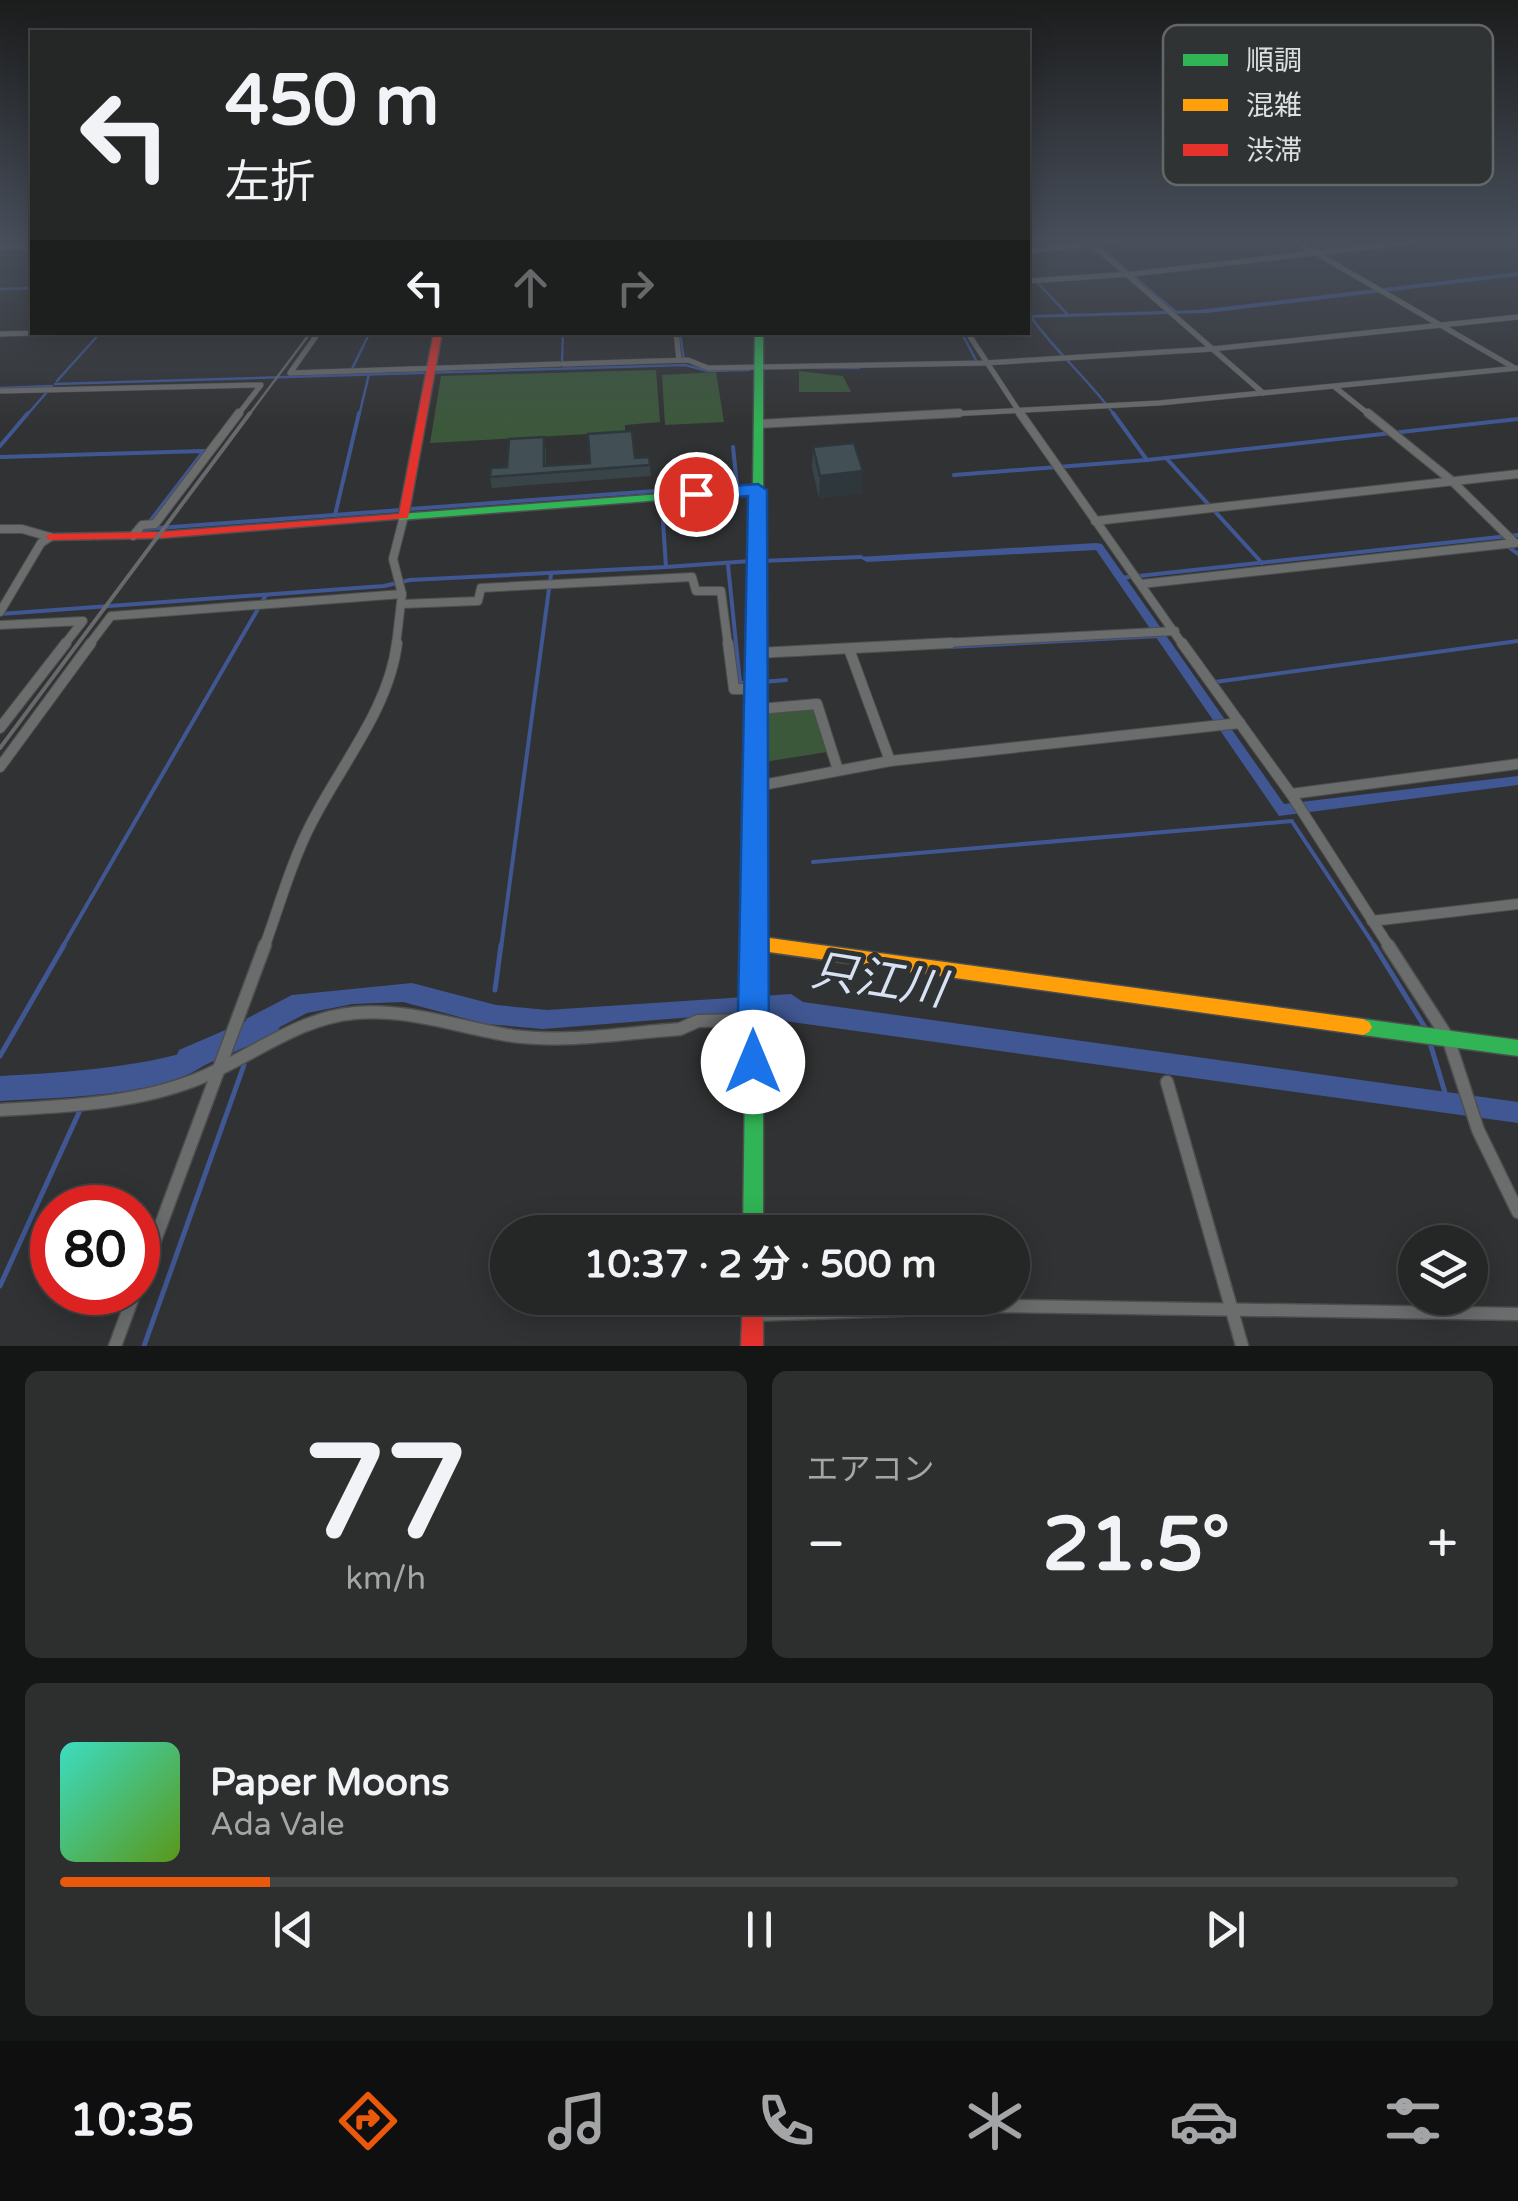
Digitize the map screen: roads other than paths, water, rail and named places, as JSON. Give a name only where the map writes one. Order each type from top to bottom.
[{"type":"main road","points":[[405,512],[438,335]]},
{"type":"main road","points":[[753,1215],[759,335]]},
{"type":"main road","points":[[50,537],[133,536],[405,512],[758,490]]},
{"type":"main road","points":[[754,944],[1518,1048]]},
{"type":"main road","points":[[752,1346],[753,1315]]},
{"type":"street","points":[[1161,304],[1264,394]]},
{"type":"street","points":[[1404,304],[1517,368]]},
{"type":"street","points":[[317,335],[290,372],[683,360],[708,368],[980,363],[1214,350],[1518,317]]},
{"type":"street","points":[[0,334],[30,333]]},
{"type":"street","points":[[677,335],[683,360]]},
{"type":"street","points":[[968,335],[980,363],[1171,632],[1211,682],[1235,724],[1297,804],[1372,921],[1462,1087],[1518,1212]]},
{"type":"street","points":[[758,424],[1109,406],[1336,388],[1517,368]]},
{"type":"street","points":[[0,391],[261,385],[155,524],[142,525],[133,536]]},
{"type":"street","points":[[1336,388],[1452,481],[1510,541]]},
{"type":"street","points":[[1095,521],[1518,474]]},
{"type":"street","points":[[160,1225],[309,827],[376,708],[395,658],[401,591],[393,559],[405,512]]},
{"type":"street","points":[[0,529],[22,529],[50,537]]},
{"type":"street","points":[[0,612],[40,544],[50,537]]},
{"type":"street","points":[[1137,579],[1510,541]]},
{"type":"street","points":[[0,766],[112,616],[401,591],[478,600],[481,588],[692,577],[696,591],[721,591],[734,689],[756,685]]},
{"type":"street","points":[[0,625],[83,620],[0,728]]},
{"type":"street","points":[[756,653],[1171,632]]},
{"type":"street","points":[[849,649],[890,761]]},
{"type":"street","points":[[756,709],[817,704],[838,770]]},
{"type":"street","points":[[755,786],[890,761],[1235,724]]},
{"type":"street","points":[[1297,804],[1518,764]]},
{"type":"street","points":[[1372,921],[1518,904]]},
{"type":"street","points":[[0,1110],[84,1104],[149,1093],[196,1080],[314,1023],[354,1013],[408,1014],[474,1030],[539,1038],[680,1029],[698,1021],[753,1020]]},
{"type":"street","points":[[1166,1082],[1242,1346]]},
{"type":"street","points":[[1030,1306],[1518,1314]]},
{"type":"street","points":[[115,1346],[126,1315]]},
{"type":"water","points":[[1284,304],[1207,313],[1030,318],[1030,315]]},
{"type":"water","points":[[1102,544],[1284,804],[1518,776],[1518,785],[1279,816],[1096,550],[867,562],[858,557]]},
{"type":"water","points":[[412,983],[496,1005],[547,1010],[791,994],[803,1002],[1518,1102],[1518,1123],[770,1019],[769,1011],[543,1029],[486,1024],[403,1002],[353,1004],[307,1013],[251,1042],[244,1037],[246,1019],[292,995]]},
{"type":"water","points":[[208,1046],[216,1056],[197,1070],[144,1088],[0,1101],[0,1076],[131,1064]]},
{"type":"waterway","points":[[1057,304],[1068,315]]},
{"type":"waterway","points":[[1166,304],[1176,312]]},
{"type":"waterway","points":[[1031,317],[1115,416]]},
{"type":"waterway","points":[[57,381],[98,335]]},
{"type":"waterway","points":[[352,369],[369,335]]},
{"type":"waterway","points":[[562,363],[563,335]]},
{"type":"waterway","points":[[680,335],[684,361]]},
{"type":"waterway","points":[[963,335],[977,362]]},
{"type":"waterway","points":[[369,375],[685,365],[708,371],[749,370]]},
{"type":"waterway","points":[[818,368],[859,368]]},
{"type":"waterway","points":[[55,384],[369,375]]},
{"type":"waterway","points":[[359,416],[369,375]]},
{"type":"waterway","points":[[0,388],[52,386]]},
{"type":"waterway","points":[[26,416],[47,392]]},
{"type":"waterway","points":[[0,446],[28,413]]},
{"type":"waterway","points":[[335,515],[359,413]]},
{"type":"waterway","points":[[1113,413],[1147,460]]},
{"type":"waterway","points":[[1147,460],[1518,419]]},
{"type":"waterway","points":[[661,491],[737,485],[733,447]]},
{"type":"waterway","points":[[0,457],[204,451],[151,520]]},
{"type":"waterway","points":[[1167,459],[1262,563]]},
{"type":"waterway","points":[[954,475],[1147,460]]},
{"type":"waterway","points":[[410,509],[661,491]]},
{"type":"waterway","points":[[661,491],[666,567]]},
{"type":"waterway","points":[[335,515],[401,510]]},
{"type":"waterway","points":[[145,529],[335,515]]},
{"type":"waterway","points":[[1262,563],[1518,535]]},
{"type":"waterway","points":[[1506,545],[1518,554]]},
{"type":"waterway","points":[[761,561],[861,557]]},
{"type":"waterway","points":[[666,567],[751,561]]},
{"type":"waterway","points":[[1120,578],[1262,563]]},
{"type":"waterway","points":[[728,565],[740,683],[752,682]]},
{"type":"waterway","points":[[0,614],[384,586],[410,580],[666,567]]},
{"type":"waterway","points":[[501,948],[551,574]]},
{"type":"waterway","points":[[62,948],[266,595]]},
{"type":"waterway","points":[[949,647],[1160,636]]},
{"type":"waterway","points":[[1215,682],[1518,641]]},
{"type":"waterway","points":[[761,682],[786,680]]},
{"type":"waterway","points":[[813,862],[1292,821]]},
{"type":"waterway","points":[[1293,823],[1376,948]]},
{"type":"waterway","points":[[0,1056],[64,945]]},
{"type":"waterway","points":[[495,990],[501,945]]},
{"type":"waterway","points":[[1374,945],[1426,1029]]},
{"type":"waterway","name":"只江川","points":[[189,1059],[267,1024]]},
{"type":"waterway","points":[[1430,1043],[1446,1096]]},
{"type":"waterway","points":[[144,1346],[244,1065]]},
{"type":"waterway","points":[[0,1286],[81,1108]]},
{"type":"railway","points":[[248,416],[309,335]]},
{"type":"railway","points":[[0,748],[250,413]]}]
